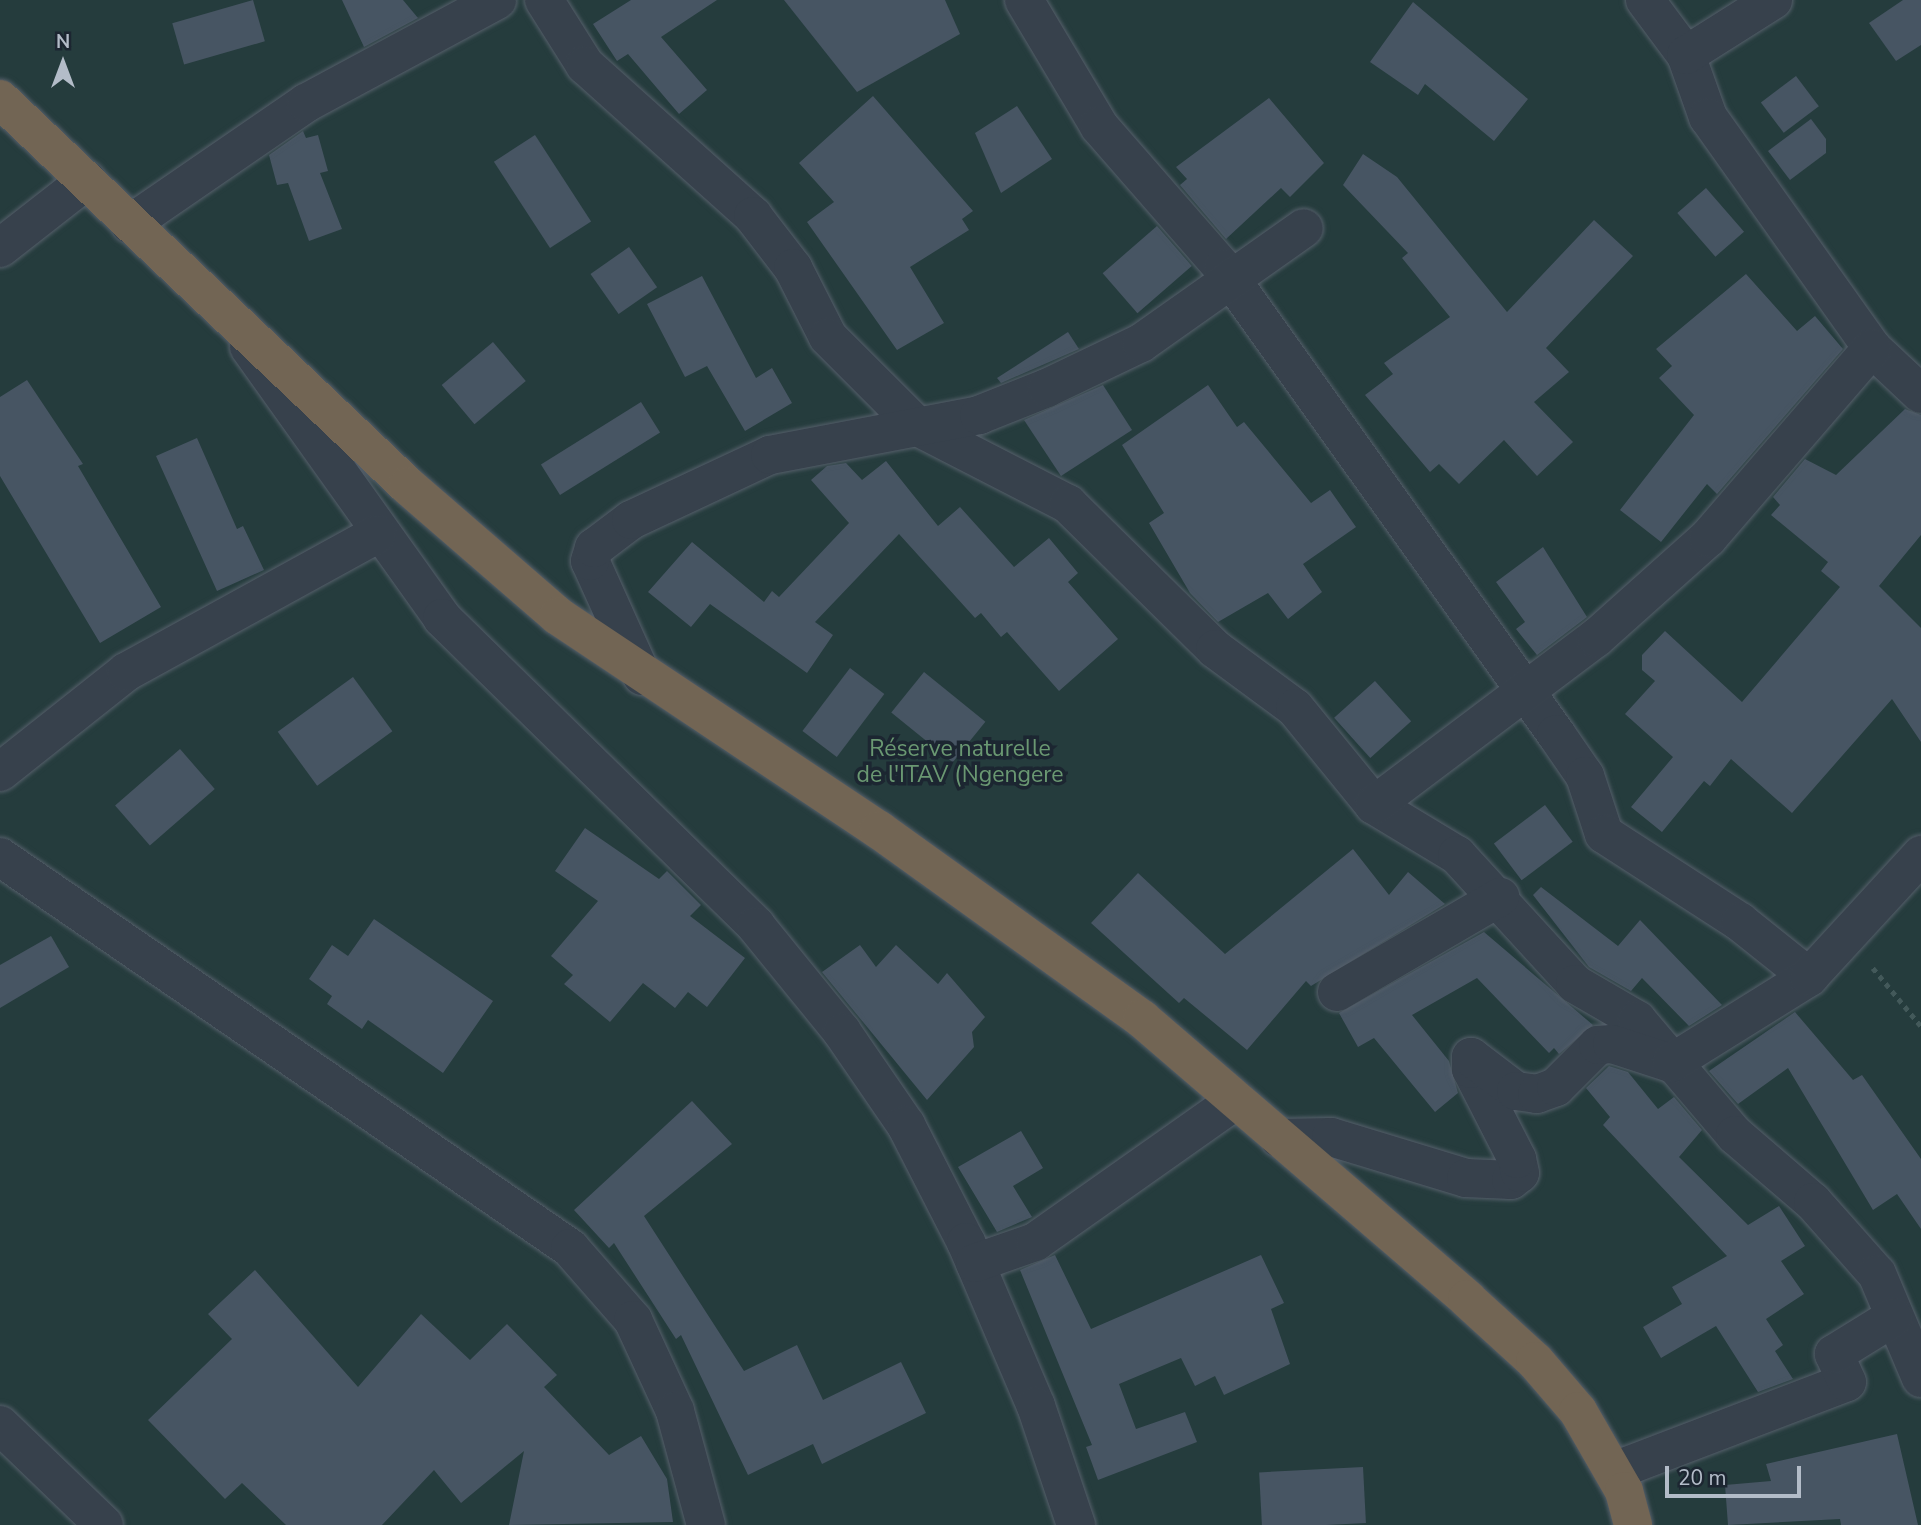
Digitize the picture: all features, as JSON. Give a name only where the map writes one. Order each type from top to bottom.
[{"type":"highway","points":[[0,99],[408,486],[558,616],[642,676],[1039,943],[1142,1019],[1535,1360],[1578,1411],[1614,1471],[1633,1525]]},
{"type":"street","points":[[131,224],[306,103],[497,0]]},
{"type":"street","points":[[544,0],[585,65],[753,216],[793,268],[828,337],[918,427],[1068,504],[1215,649],[1294,708],[1374,805],[1457,855],[1500,897],[1576,984],[1637,1020],[1735,1135],[1846,1239],[1877,1274],[1921,1378]]},
{"type":"street","points":[[1024,0],[1099,126],[1232,282],[1524,688],[1585,776],[1604,834],[1740,922],[1809,977]]},
{"type":"street","points":[[1645,0],[1686,55],[1708,117],[1872,348],[1921,394]]},
{"type":"street","points":[[1686,55],[1773,0]]},
{"type":"street","points":[[0,248],[87,180]]},
{"type":"street","points":[[642,676],[590,561],[594,548],[689,488],[770,455],[979,415],[1047,388],[1141,343],[1232,282],[1304,228]]},
{"type":"street","points":[[223,309],[377,534],[442,618],[756,926],[842,1032],[906,1125],[975,1263],[1037,1406],[1076,1525]]},
{"type":"street","points":[[1374,805],[1524,688],[1596,638],[1708,538],[1872,348]]},
{"type":"street","points":[[0,772],[126,672],[377,534]]},
{"type":"street","points":[[1279,1138],[1331,1138],[1466,1178],[1511,1180],[1520,1173],[1517,1159],[1471,1069],[1471,1057],[1516,1091],[1537,1094],[1556,1087],[1598,1045],[1612,1044],[1671,1063],[1809,977],[1921,855]]},
{"type":"street","points":[[0,857],[570,1248],[633,1320],[675,1411],[706,1525]]},
{"type":"street","points":[[1337,992],[1500,897]]},
{"type":"street","points":[[975,1263],[1035,1242],[1236,1100]]},
{"type":"street","points":[[1614,1471],[1847,1382],[1834,1354],[1894,1317]]},
{"type":"street","points":[[0,1425],[83,1517]]},
{"type":"path","points":[[1853,929],[1881,985],[1921,1026]]},
{"type":"green space","name":"Réserve naturelle de l'ITAV (Ngengere","points":[[0,0],[1921,0],[1921,1525],[0,1525]]},
{"type":"building","points":[[253,0],[265,41],[184,64],[172,23]]},
{"type":"building","points":[[342,0],[403,0],[418,18],[364,47]]},
{"type":"building","points":[[631,0],[717,0],[661,37],[707,90],[679,114],[628,54],[617,61],[593,24]]},
{"type":"building","points":[[784,0],[945,0],[960,34],[857,92]]},
{"type":"building","points":[[1903,0],[1921,0],[1921,45],[1896,61],[1869,23]]},
{"type":"building","points":[[1413,2],[1528,99],[1494,141],[1425,84],[1418,95],[1370,62]]},
{"type":"building","points":[[1796,76],[1819,106],[1784,133],[1761,102]]},
{"type":"building","points":[[873,96],[973,211],[962,219],[969,230],[910,267],[944,323],[897,350],[807,222],[834,202],[799,163]]},
{"type":"building","points":[[1269,98],[1324,163],[1290,197],[1281,188],[1226,239],[1180,185],[1187,179],[1176,167]]},
{"type":"building","points":[[1017,106],[1052,159],[1001,193],[975,133]]},
{"type":"building","points":[[1811,119],[1826,139],[1826,153],[1790,180],[1768,151]]},
{"type":"building","points":[[303,131],[306,138],[318,135],[328,171],[320,173],[342,229],[309,241],[288,183],[277,185],[269,155]]},
{"type":"building","points":[[535,135],[591,221],[550,248],[494,162]]},
{"type":"building","points":[[1363,154],[1397,177],[1507,312],[1594,220],[1633,256],[1546,348],[1569,372],[1534,402],[1573,442],[1537,476],[1504,440],[1459,484],[1439,464],[1430,472],[1365,395],[1393,374],[1384,363],[1450,317],[1402,258],[1408,253],[1343,185]]},
{"type":"building","points":[[1706,188],[1744,232],[1715,257],[1677,213]]},
{"type":"building","points":[[1157,226],[1192,266],[1137,313],[1103,273]]},
{"type":"building","points":[[629,247],[657,287],[619,314],[590,274]]},
{"type":"building","points":[[1746,274],[1797,331],[1815,316],[1843,349],[1717,494],[1707,484],[1661,542],[1620,510],[1694,415],[1659,378],[1672,366],[1656,349]]},
{"type":"building","points":[[702,276],[756,378],[772,368],[792,403],[745,431],[707,366],[685,377],[647,304]]},
{"type":"building","points":[[1068,332],[1079,349],[1001,383],[997,378]]},
{"type":"building","points":[[493,342],[526,381],[474,424],[442,385]]},
{"type":"building","points":[[27,380],[83,464],[78,466],[161,607],[100,643],[0,476],[0,397]]},
{"type":"building","points":[[1103,385],[1132,430],[1061,476],[1024,420]]},
{"type":"building","points":[[1208,385],[1237,427],[1244,422],[1311,503],[1330,490],[1356,527],[1303,564],[1322,592],[1288,619],[1268,593],[1218,622],[1190,593],[1149,523],[1164,513],[1122,445]]},
{"type":"building","points":[[641,402],[660,433],[560,495],[541,465]]},
{"type":"building","points":[[1905,409],[1921,415],[1921,535],[1879,586],[1921,628],[1921,742],[1892,699],[1792,813],[1731,759],[1710,786],[1704,781],[1662,832],[1631,807],[1673,757],[1625,714],[1655,681],[1642,670],[1642,655],[1665,631],[1742,702],[1840,587],[1821,571],[1828,562],[1771,515],[1780,505],[1773,497],[1805,459],[1836,475]]},
{"type":"building","points":[[197,438],[237,529],[243,526],[264,570],[217,591],[156,456]]},
{"type":"building","points":[[886,461],[938,526],[960,507],[1014,567],[1049,538],[1078,573],[1068,582],[1118,639],[1059,691],[1007,632],[1001,637],[981,613],[975,618],[899,534],[815,622],[833,635],[807,673],[710,604],[691,627],[648,592],[692,542],[764,602],[772,591],[779,597],[849,523],[811,480],[827,466],[846,463],[862,480]]},
{"type":"building","points":[[1543,547],[1587,617],[1537,655],[1516,629],[1525,622],[1496,582]]},
{"type":"building","points":[[850,668],[884,694],[837,757],[802,731]]},
{"type":"building","points":[[924,672],[985,722],[953,762],[891,712]]},
{"type":"building","points":[[353,677],[392,731],[317,786],[278,732]]},
{"type":"building","points":[[1375,681],[1411,721],[1370,758],[1334,718]]},
{"type":"building","points":[[180,749],[215,789],[150,845],[115,805]]},
{"type":"building","points":[[1545,805],[1573,842],[1522,880],[1494,844]]},
{"type":"building","points":[[585,828],[659,879],[667,871],[701,905],[690,916],[745,958],[707,1007],[688,992],[675,1008],[643,983],[610,1022],[564,984],[573,975],[551,956],[598,901],[555,871]]},
{"type":"building","points":[[1353,849],[1389,895],[1408,872],[1445,904],[1311,986],[1306,981],[1247,1050],[1184,998],[1179,1003],[1091,923],[1138,873],[1225,954]]},
{"type":"building","points":[[1541,887],[1618,946],[1640,920],[1722,1005],[1689,1026],[1642,978],[1631,991],[1589,967],[1533,895]]},
{"type":"building","points":[[374,919],[493,1001],[443,1073],[368,1020],[362,1029],[327,1004],[332,996],[309,979],[332,945],[348,956]]},
{"type":"building","points":[[1484,932],[1593,1025],[1559,1054],[1554,1048],[1549,1053],[1477,978],[1412,1015],[1449,1061],[1458,1093],[1435,1112],[1374,1038],[1358,1047],[1339,1013]]},
{"type":"building","points":[[51,936],[69,967],[0,1008],[0,965]]},
{"type":"building","points":[[860,945],[876,967],[896,945],[938,984],[947,973],[985,1017],[972,1032],[974,1047],[927,1100],[822,972]]},
{"type":"building","points":[[1795,1012],[1853,1080],[1862,1075],[1921,1159],[1921,1229],[1897,1194],[1873,1210],[1788,1068],[1738,1104],[1709,1071]]},
{"type":"building","points":[[1609,1066],[1628,1072],[1658,1109],[1674,1097],[1702,1130],[1679,1157],[1748,1225],[1779,1206],[1805,1246],[1781,1261],[1804,1294],[1766,1319],[1783,1345],[1775,1351],[1793,1379],[1758,1392],[1716,1326],[1661,1358],[1643,1327],[1682,1304],[1672,1287],[1727,1256],[1603,1125],[1610,1117],[1586,1088]]},
{"type":"building","points":[[692,1101],[732,1144],[644,1216],[744,1371],[797,1345],[823,1400],[901,1362],[926,1413],[822,1464],[813,1444],[748,1475],[681,1335],[676,1339],[614,1243],[609,1248],[574,1210]]},
{"type":"building","points":[[1021,1131],[1043,1168],[1013,1186],[1032,1217],[997,1232],[958,1167]]},
{"type":"building","points":[[1055,1255],[1091,1329],[1261,1255],[1284,1303],[1271,1309],[1290,1364],[1224,1395],[1215,1376],[1195,1386],[1181,1358],[1119,1384],[1136,1429],[1185,1412],[1197,1442],[1098,1480],[1086,1447],[1092,1445],[1020,1270]]},
{"type":"building","points":[[255,1270],[358,1387],[421,1314],[470,1360],[507,1324],[557,1375],[544,1387],[609,1455],[641,1436],[667,1479],[673,1522],[509,1525],[524,1451],[461,1503],[434,1470],[382,1525],[286,1525],[242,1483],[225,1499],[148,1420],[232,1339],[208,1314]]},
{"type":"building","points":[[1897,1434],[1918,1525],[1841,1525],[1840,1519],[1728,1525],[1725,1485],[1771,1481],[1766,1464]]},
{"type":"building","points":[[1363,1467],[1366,1523],[1262,1525],[1259,1472]]}]
